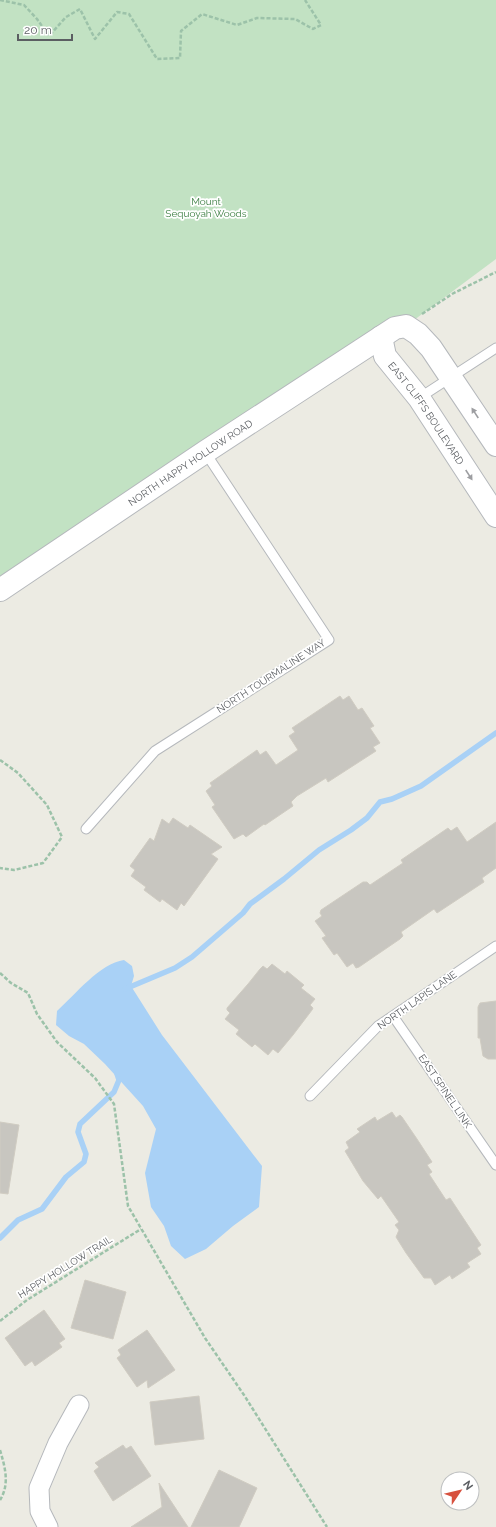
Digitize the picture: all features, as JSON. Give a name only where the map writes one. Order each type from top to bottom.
[{"type":"street","points":[[380,337],[395,328],[406,326],[418,334],[431,348],[496,445]]},
{"type":"street","name":"EAST CLIFFS BOULEVARD","points":[[380,337],[385,356],[419,398],[496,516]]},
{"type":"street","name":"NORTH HAPPY HOLLOW ROAD","points":[[0,590],[205,452],[363,351],[380,337]]},
{"type":"street","points":[[48,1527],[40,1511],[39,1488],[58,1444],[79,1405]]},
{"type":"lane","points":[[419,398],[496,348]]},
{"type":"lane","name":"NORTH TOURMALINE WAY","points":[[86,829],[155,751],[329,640],[205,452]]},
{"type":"lane","name":"NORTH LAPIS LANE","points":[[310,1096],[378,1026],[496,946]]},
{"type":"lane","name":"EAST SPINEL LINK","points":[[393,1016],[496,1165]]},
{"type":"path","points":[[0,0],[24,5],[37,18],[49,36],[66,17],[80,9],[95,39],[117,12],[129,14],[157,59],[180,58],[181,31],[202,14],[237,25],[257,18],[295,19],[313,29],[321,25],[305,0]]},
{"type":"path","points":[[406,326],[452,294],[496,272]]},
{"type":"path","points":[[0,760],[18,774],[46,805],[62,837],[43,863],[14,870],[0,868]]},
{"type":"path","points":[[0,973],[28,993],[37,1014],[57,1042],[95,1078],[114,1104],[128,1206],[205,1338],[244,1395],[327,1527]]},
{"type":"path","name":"HAPPY HOLLOW TRAIL","points":[[0,1321],[27,1300],[141,1229]]},
{"type":"path","points":[[0,1450],[6,1480],[5,1491],[0,1500]]},
{"type":"green space","name":"Mount Sequoyah Woods","points":[[0,0],[496,0],[496,259],[406,326],[0,590]]},
{"type":"water","points":[[124,960],[132,966],[134,976],[131,986],[162,1035],[262,1166],[259,1207],[233,1226],[206,1249],[185,1259],[171,1246],[164,1226],[151,1207],[145,1173],[156,1129],[143,1106],[105,1064],[84,1044],[69,1036],[56,1025],[57,1011],[88,981],[106,967],[115,962]]},
{"type":"building","points":[[340,696],[343,700],[349,696],[358,710],[362,708],[374,726],[370,728],[380,743],[373,747],[376,751],[328,782],[326,778],[297,796],[291,802],[293,806],[246,837],[243,834],[234,839],[212,807],[215,805],[206,791],[212,786],[210,783],[257,750],[260,755],[266,751],[276,765],[298,750],[289,736],[295,732],[292,728]]},
{"type":"building","points":[[173,818],[188,828],[190,825],[222,847],[211,854],[218,859],[184,906],[181,903],[177,910],[162,899],[160,902],[144,890],[146,887],[131,876],[135,870],[130,866],[150,838],[154,841],[162,819],[169,824]]},
{"type":"building","points":[[496,822],[496,868],[482,878],[484,882],[437,913],[434,909],[401,932],[403,936],[400,939],[359,967],[356,968],[353,963],[347,967],[337,953],[334,955],[322,938],[326,936],[315,921],[322,916],[320,913],[321,910],[363,882],[367,882],[370,885],[403,863],[401,860],[448,828],[451,831],[457,827],[467,842]]},
{"type":"building","points":[[272,964],[285,974],[287,971],[304,985],[301,988],[315,999],[310,1005],[313,1008],[312,1010],[278,1053],[273,1049],[268,1055],[255,1044],[252,1047],[236,1034],[239,1030],[225,1019],[230,1013],[227,1008],[260,969],[263,966],[267,969]]},
{"type":"building","points":[[496,1001],[496,1059],[488,1059],[483,1056],[480,1038],[478,1038],[478,1007],[480,1003]]},
{"type":"building","points":[[392,1112],[396,1118],[400,1115],[402,1117],[417,1139],[432,1162],[427,1165],[432,1172],[429,1174],[446,1200],[450,1198],[481,1245],[477,1248],[481,1254],[467,1263],[470,1267],[452,1279],[450,1275],[435,1285],[431,1278],[424,1278],[406,1253],[396,1237],[399,1230],[395,1225],[399,1222],[381,1196],[378,1199],[363,1181],[345,1151],[349,1148],[346,1142],[360,1132],[357,1129],[375,1117],[377,1121]]},
{"type":"building","points":[[0,1122],[19,1125],[8,1194],[0,1193]]},
{"type":"building","points":[[85,1280],[126,1292],[113,1339],[71,1328]]},
{"type":"building","points":[[44,1310],[65,1339],[59,1343],[62,1347],[35,1366],[32,1361],[25,1366],[5,1338]]},
{"type":"building","points":[[147,1330],[175,1370],[148,1388],[147,1380],[137,1387],[117,1358],[121,1355],[118,1350]]},
{"type":"building","points":[[199,1396],[204,1439],[155,1445],[150,1402]]},
{"type":"building","points":[[123,1445],[126,1449],[131,1446],[151,1476],[113,1501],[94,1471],[99,1467],[95,1463]]},
{"type":"building","points":[[219,1470],[257,1488],[239,1527],[191,1527]]},
{"type":"building","points":[[159,1483],[188,1527],[131,1527],[162,1507]]},
{"type":"waterway","points":[[125,989],[175,968],[192,957],[243,913],[250,904],[284,879],[319,850],[367,818],[380,802],[392,799],[421,786],[496,733]]},
{"type":"waterway","points":[[0,1238],[18,1220],[42,1209],[66,1177],[84,1162],[86,1154],[78,1132],[80,1124],[114,1092],[119,1080],[117,1074]]}]
